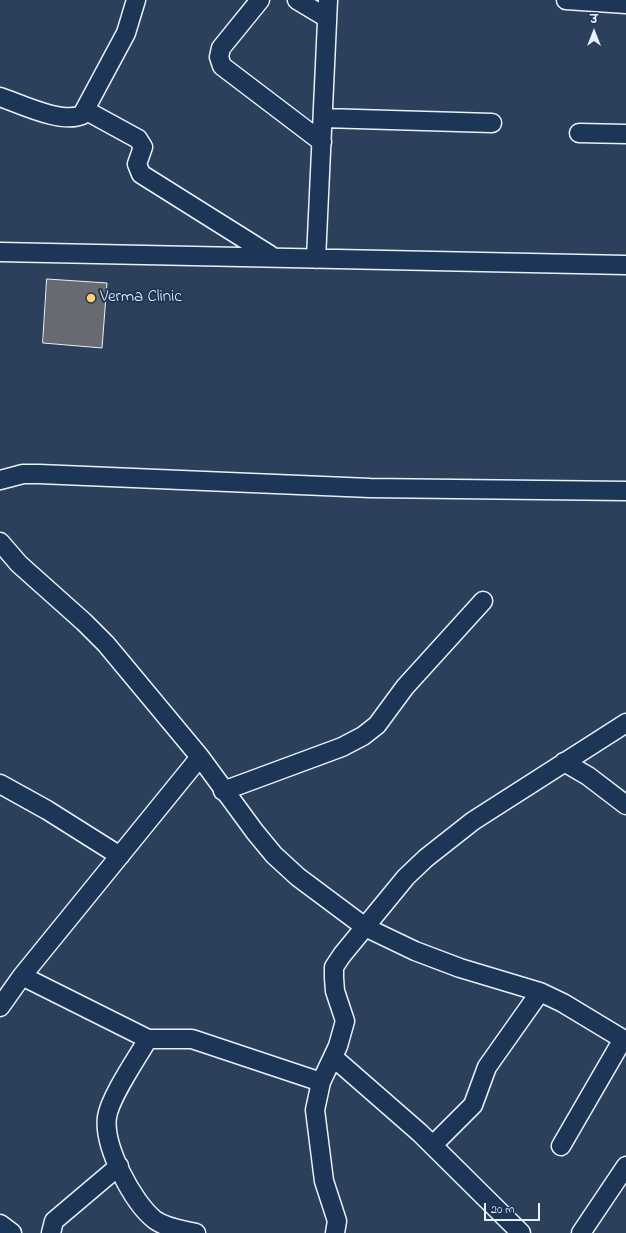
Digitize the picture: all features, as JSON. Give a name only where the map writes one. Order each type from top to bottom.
[{"type":"street","points":[[0,97],[55,116],[75,118],[82,115],[126,33],[136,0]]},
{"type":"street","points":[[260,0],[221,48],[219,58],[222,66],[322,142]]},
{"type":"street","points":[[297,0],[327,18]]},
{"type":"street","points":[[316,259],[328,0]]},
{"type":"street","points":[[566,0],[626,4]]},
{"type":"street","points":[[85,110],[138,139],[143,147],[137,164],[141,174],[188,202],[253,246],[273,257]]},
{"type":"street","points":[[323,118],[492,122]]},
{"type":"street","points":[[580,133],[626,134]]},
{"type":"street","points":[[0,252],[626,265]]},
{"type":"street","points":[[0,480],[22,474],[39,474],[370,488],[626,491]]},
{"type":"street","points":[[1,545],[19,564],[84,622],[106,644],[200,757],[223,791],[274,855],[298,877],[365,926],[414,951],[460,968],[540,992],[563,1003],[625,1040],[561,1146]]},
{"type":"street","points":[[223,791],[342,747],[363,736],[376,725],[405,687],[483,601]]},
{"type":"street","points":[[335,1233],[337,1221],[324,1181],[315,1110],[321,1082],[333,1057],[345,1021],[335,991],[334,967],[365,926],[406,877],[426,858],[473,821],[626,723]]},
{"type":"street","points":[[0,1007],[22,976],[200,757]]},
{"type":"street","points":[[564,762],[588,776],[626,805]]},
{"type":"street","points":[[0,784],[48,810],[120,856]]},
{"type":"street","points":[[22,976],[148,1039],[192,1040],[321,1082]]},
{"type":"street","points":[[433,1145],[473,1105],[488,1067],[540,992]]},
{"type":"street","points":[[148,1039],[112,1102],[107,1117],[108,1136],[113,1155],[136,1199],[147,1213],[157,1221],[177,1229],[196,1233]]},
{"type":"street","points":[[333,1057],[386,1102],[433,1145],[521,1233]]},
{"type":"street","points":[[51,1233],[54,1221],[119,1166]]},
{"type":"street","points":[[581,1233],[626,1166]]},
{"type":"street","points":[[0,1224],[12,1233]]},
{"type":"building","points":[[47,279],[107,283],[102,348],[43,343]]},
{"type":"place","name":"Verma Clinic","points":[[91,298]]}]
